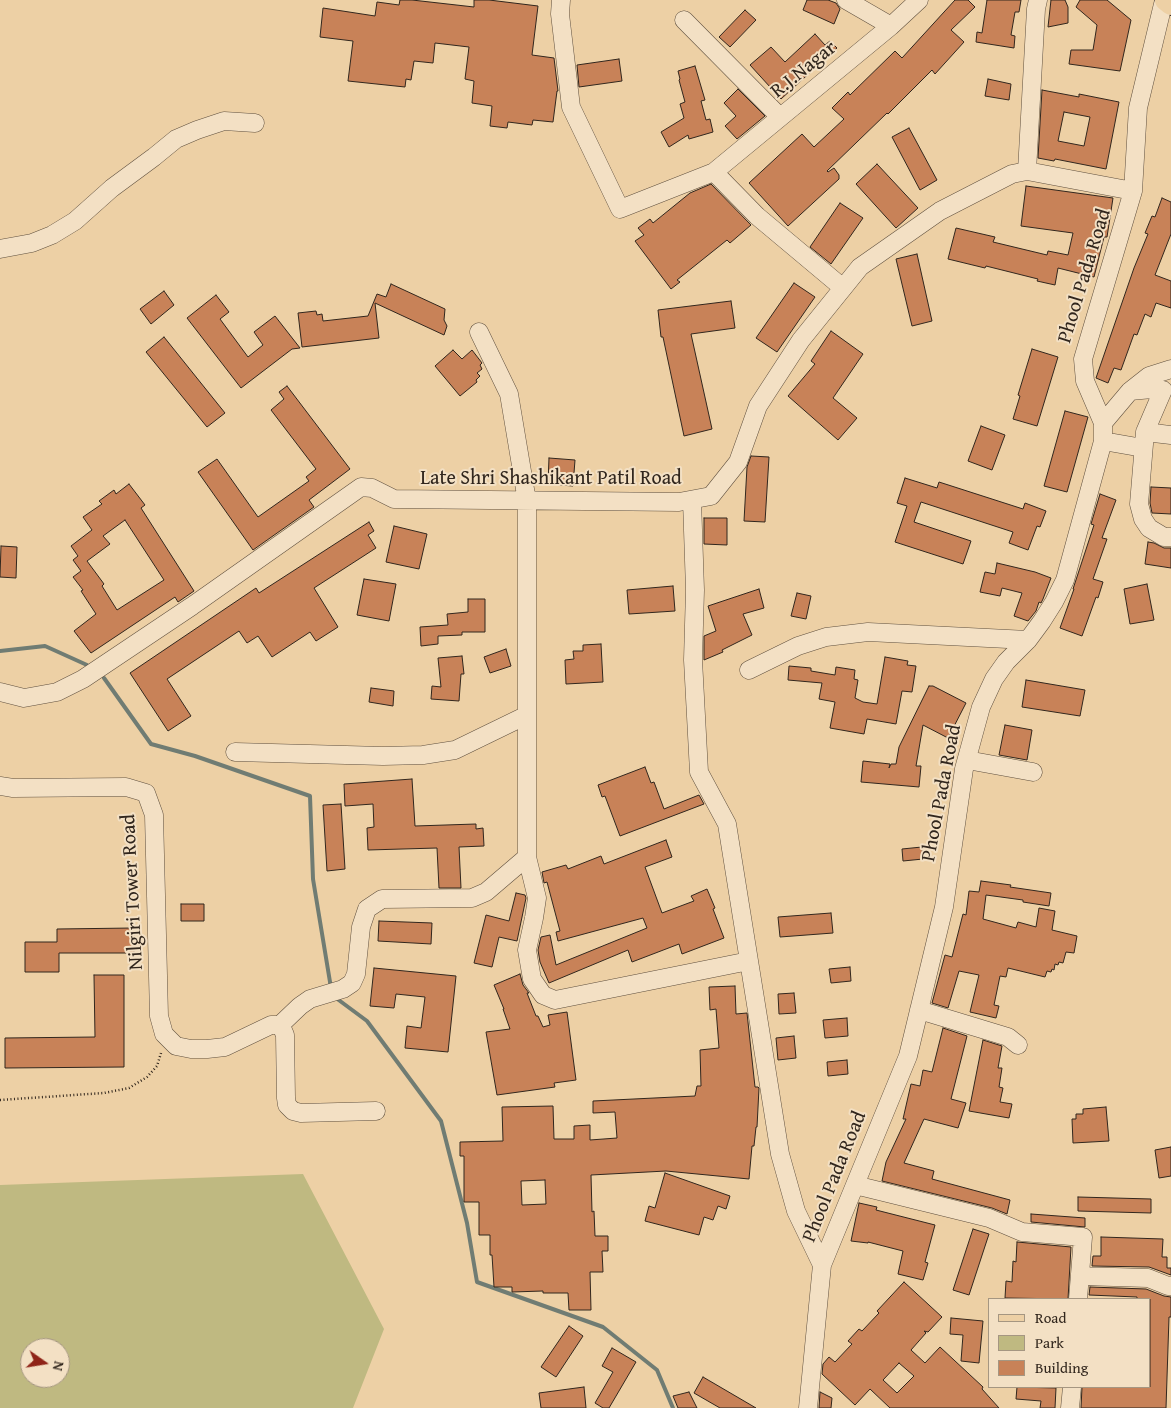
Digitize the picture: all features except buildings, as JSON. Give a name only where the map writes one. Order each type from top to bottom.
[{"type":"main road","points":[[1165,0],[1171,4]]},
{"type":"street","name":"R.J.Nagar","points":[[561,0],[560,14],[571,107],[620,209],[714,172],[891,26],[919,0]]},
{"type":"street","points":[[846,0],[891,26]]},
{"type":"street","points":[[1027,171],[1038,0]]},
{"type":"street","name":"Phool Pada Road","points":[[808,1408],[822,1265],[908,1056],[944,907],[964,769],[981,707],[994,679],[1006,662],[1028,640],[1042,621],[1065,580],[1103,441],[1103,423],[1085,381],[1082,359],[1133,191],[1138,108],[1165,0]]},
{"type":"street","points":[[684,20],[780,118]]},
{"type":"street","points":[[0,249],[32,243],[52,235],[75,221],[112,188],[176,138],[224,121],[255,123]]},
{"type":"street","name":"Late Shri Shashikant Patil Road","points":[[0,692],[24,698],[57,692],[83,679],[192,606],[361,487],[372,488],[394,500],[679,502],[711,496],[738,462],[758,406],[801,340],[860,267],[940,211],[1012,174],[1027,171],[1133,191]]},
{"type":"street","points":[[714,172],[757,216],[843,288]]},
{"type":"street","points":[[480,332],[509,394],[527,502],[527,857],[537,898],[527,950],[532,979],[543,995],[555,1000],[749,961]]},
{"type":"street","points":[[1103,423],[1130,391],[1149,376],[1171,369]]},
{"type":"street","points":[[1171,369],[1144,440],[1139,504],[1143,519],[1150,528],[1164,537],[1171,537]]},
{"type":"street","points":[[1130,391],[1163,390]]},
{"type":"street","points":[[1103,441],[1144,440],[1171,435]]},
{"type":"street","points":[[692,500],[695,590],[693,660],[699,772],[727,824],[780,1154],[796,1211],[822,1265]]},
{"type":"street","points":[[749,670],[798,646],[826,637],[868,632],[1028,640]]},
{"type":"street","points":[[235,752],[422,756],[455,750],[527,715]]},
{"type":"street","points":[[967,760],[1033,772]]},
{"type":"street","name":"Nilgiri Tower Road","points":[[0,786],[13,788],[126,788],[146,793],[154,815],[159,1016],[164,1034]]},
{"type":"street","points":[[279,1026],[310,999],[343,989],[352,983],[356,974],[361,927],[367,908],[382,899],[472,898],[486,892],[527,857]]},
{"type":"street","points":[[919,1010],[1008,1037],[1018,1044]]},
{"type":"street","points":[[164,1034],[176,1046],[190,1049],[207,1049],[225,1047],[271,1025],[279,1026],[285,1035],[286,1098],[287,1104],[293,1111],[301,1113],[376,1111]]},
{"type":"street","points":[[855,1185],[989,1218],[1022,1232],[1083,1237],[1078,1298]]},
{"type":"street","points":[[1080,1276],[1148,1278],[1171,1286]]},
{"type":"street","points":[[1070,1408],[1072,1388]]},
{"type":"path","points":[[0,1100],[104,1093],[129,1088],[147,1077],[156,1066],[164,1042],[164,1034]]},
{"type":"green space","points":[[303,1174],[384,1329],[353,1408],[0,1408],[0,1185]]},
{"type":"waterway","points":[[0,651],[45,646],[87,665]]},
{"type":"waterway","points":[[104,678],[151,744],[195,756],[310,796],[313,879],[331,988]]},
{"type":"waterway","points":[[336,998],[367,1021],[441,1121],[467,1223],[477,1282],[603,1327],[657,1370],[673,1408]]}]
